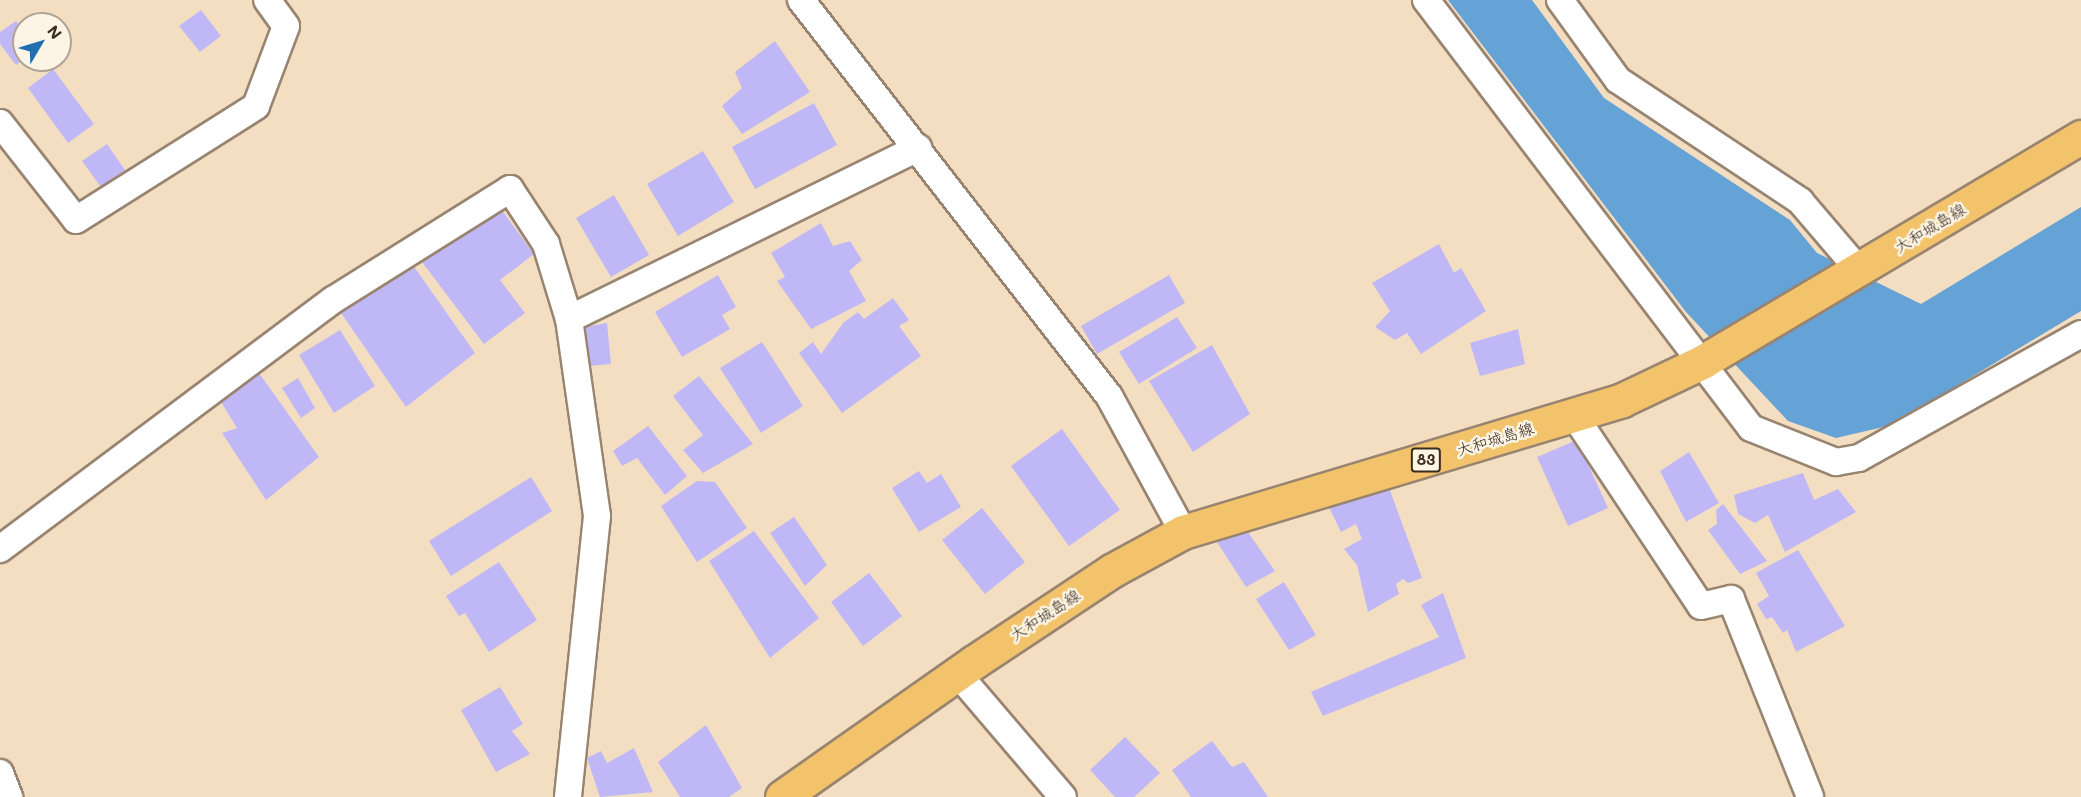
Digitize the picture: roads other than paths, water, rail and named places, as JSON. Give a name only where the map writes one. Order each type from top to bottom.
[{"type":"main road","name":"大和城島線","points":[[782,797],[957,674],[1113,570],[1182,532],[1623,400],[1702,362],[2081,137]]},
{"type":"street","points":[[0,123],[76,220],[256,106],[286,26],[267,0]]},
{"type":"street","points":[[801,0],[1109,396],[1182,532]]},
{"type":"street","points":[[1426,0],[1751,428],[1836,462],[1859,458],[2081,334]]},
{"type":"street","points":[[1560,0],[1618,80],[1800,201],[1859,270]]},
{"type":"street","points":[[569,319],[918,148]]},
{"type":"street","points":[[0,549],[333,300],[510,189],[546,244],[569,319],[597,516],[568,797]]},
{"type":"street","points":[[1574,415],[1701,606],[1731,599],[1810,797]]},
{"type":"street","points":[[957,674],[1063,797]]},
{"type":"street","points":[[0,773],[9,797]]},
{"type":"water","points":[[1448,0],[1532,0],[1604,98],[1790,220],[1817,253],[1921,304],[2081,207],[2081,311],[1892,425],[1836,438],[1788,421],[1686,312]]}]
